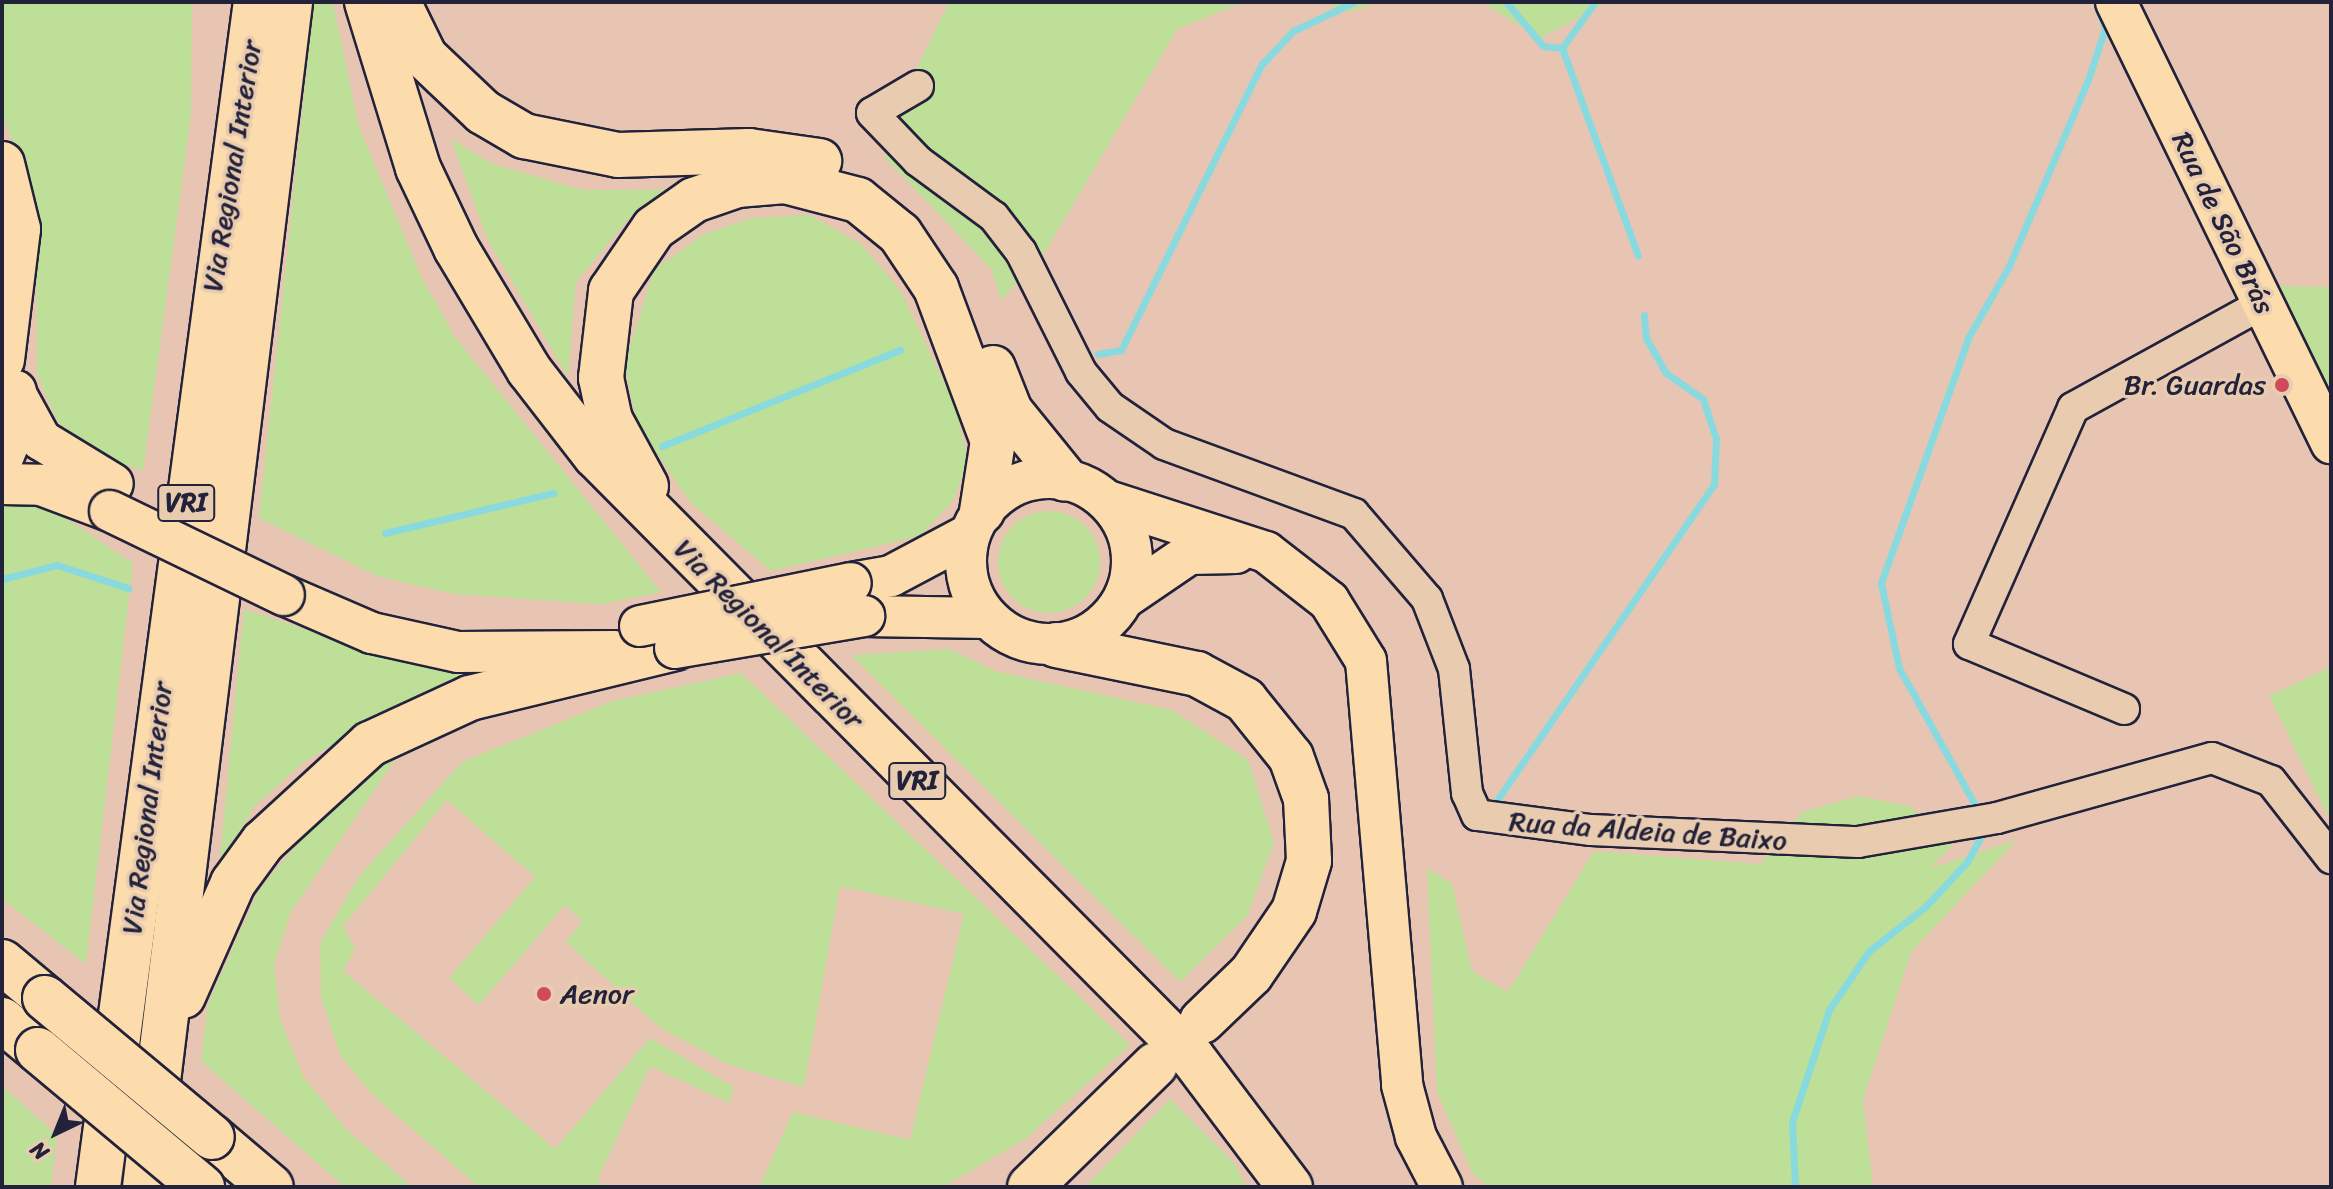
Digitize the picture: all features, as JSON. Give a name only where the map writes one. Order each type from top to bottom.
[{"type":"highway","points":[[218,252],[225,2]]},
{"type":"highway","name":"Via Regional Interior","points":[[98,1187],[218,252],[256,2]]},
{"type":"highway","points":[[145,1187],[290,2]]},
{"type":"highway","name":"Via Regional Interior","points":[[367,2],[418,168],[456,248],[529,370],[673,538],[1181,1046],[1290,1187]]},
{"type":"highway","points":[[398,2],[425,57],[483,112],[524,136],[618,155],[805,157],[863,175],[909,212],[954,271],[1010,411],[1065,479]]},
{"type":"highway","points":[[2,164],[18,229],[7,372]]},
{"type":"highway","points":[[673,538],[610,420],[601,378],[611,291],[654,228],[694,200],[785,181],[858,200],[900,234],[936,288],[993,441],[976,522]]},
{"type":"highway","points":[[164,1046],[233,883],[314,789],[370,744],[470,698],[658,637]]},
{"type":"highway","points":[[1056,645],[1197,674],[1245,700],[1291,757],[1306,799],[1309,861],[1294,911],[1251,974],[1202,1021]]},
{"type":"highway","points":[[2,962],[271,1187]]},
{"type":"highway","points":[[2,1020],[202,1187]]},
{"type":"highway","points":[[1030,1187],[1155,1065]]},
{"type":"highway","points":[[221,1145],[296,1187]]},
{"type":"main road","name":"Rua de São Brás","points":[[2116,2],[2331,443]]},
{"type":"main road","points":[[2,460],[18,421],[7,372]]},
{"type":"main road","points":[[7,372],[41,440],[111,498],[284,580],[372,633],[458,652],[658,637],[857,600],[987,618],[1031,643],[1056,645],[1085,638],[1126,597],[1189,554],[1266,552]]},
{"type":"main road","points":[[857,600],[976,522],[1019,484],[1065,479],[1108,501],[1266,552],[1329,601],[1366,661],[1402,1085],[1416,1137],[1442,1187]]},
{"type":"main road","points":[[2,484],[41,485],[111,498]]},
{"type":"main road","points":[[1108,501],[1132,546],[1126,597]]},
{"type":"main road","points":[[976,522],[967,578],[987,618]]},
{"type":"street","name":"Rua da Aldeia de Baixo","points":[[918,86],[872,113],[890,137],[994,217],[1021,252],[1081,372],[1110,407],[1164,444],[1354,514],[1427,599],[1454,669],[1467,793],[1477,815],[1591,830],[1858,842],[1997,818],[2212,758],[2271,781],[2331,858]]},
{"type":"street","points":[[2124,709],[1969,644],[2073,408],[2262,304]]},
{"type":"green space","points":[[2,2],[192,2],[191,115],[143,471],[91,452],[57,421],[37,374],[36,197],[2,115]]},
{"type":"green space","points":[[314,2],[333,2],[359,127],[421,276],[455,337],[661,592],[601,604],[453,594],[377,576],[259,518]]},
{"type":"green space","points":[[949,2],[1244,2],[1177,29],[1045,252],[1001,300],[992,270],[885,158],[885,132]]},
{"type":"green space","points":[[1325,2],[1381,2],[1347,12]]},
{"type":"green space","points":[[1481,2],[1607,2],[1541,38]]},
{"type":"green space","points":[[451,139],[493,164],[583,190],[669,190],[630,217],[576,282],[568,377],[487,238]]},
{"type":"green space","points":[[810,215],[861,244],[900,290],[955,405],[968,460],[953,501],[920,536],[771,571],[691,503],[638,426],[624,366],[654,270],[704,234],[752,218]]},
{"type":"green space","points":[[2271,286],[2331,287],[2331,409]]},
{"type":"green space","points":[[28,504],[61,515],[133,563],[86,964],[2,899],[2,506]]},
{"type":"green space","points":[[1049,511],[1069,514],[1092,533],[1097,542],[1100,562],[1097,582],[1078,605],[1069,610],[1049,613],[1029,610],[1006,591],[1001,582],[998,562],[1001,542],[1020,519],[1029,514]]},
{"type":"green space","points":[[244,609],[421,667],[508,670],[364,726],[304,762],[254,807],[219,868]]},
{"type":"green space","points":[[950,649],[995,671],[1172,710],[1248,760],[1274,842],[1248,915],[1180,982],[851,655]]},
{"type":"green space","points":[[2331,667],[2331,822],[2269,696]]},
{"type":"green space","points":[[741,673],[1130,1045],[1024,1140],[943,1187],[759,1187],[793,1112],[910,1140],[964,914],[840,886],[804,1087],[727,1064],[659,1027],[566,942],[582,921],[565,905],[479,1005],[449,978],[535,877],[447,800],[343,926],[355,949],[343,971],[555,1149],[650,1038],[734,1087],[729,1103],[650,1066],[597,1181],[609,1187],[479,1187],[373,1095],[340,1055],[321,997],[320,943],[360,875],[462,762],[613,701]]},
{"type":"green space","points":[[399,754],[291,912],[274,964],[280,1018],[304,1078],[347,1130],[412,1187],[345,1187],[201,1061],[208,1003],[260,888],[343,792]]},
{"type":"green space","points":[[1860,796],[1911,807],[1952,846],[1930,868],[2017,840],[1911,952],[1863,1100],[1873,1187],[1488,1187],[1472,1172],[1437,1092],[1427,868],[1452,884],[1472,971],[1508,992],[1594,851],[1760,864],[1802,812]]},
{"type":"green space","points":[[2,1086],[57,1135],[51,1187],[2,1187]]},
{"type":"green space","points":[[1170,1099],[1236,1165],[1246,1187],[1085,1187]]},
{"type":"waterway","points":[[1098,354],[1121,350],[1262,64],[1293,31],[1354,2]]},
{"type":"waterway","points":[[1506,2],[1543,46],[1562,48]]},
{"type":"waterway","points":[[1595,2],[1562,48],[1638,256]]},
{"type":"waterway","points":[[1980,814],[1899,668],[1881,583],[1968,338],[2009,266],[2088,80],[2105,28],[2096,2]]},
{"type":"waterway","points":[[1495,803],[1714,484],[1716,439],[1703,399],[1666,373],[1646,339],[1644,315]]},
{"type":"waterway","points":[[662,446],[900,350]]},
{"type":"waterway","points":[[385,533],[553,493]]},
{"type":"waterway","points":[[2,579],[57,565],[128,588]]},
{"type":"waterway","points":[[1795,1187],[1792,1122],[1829,1010],[1869,951],[1925,907],[1967,862],[1985,830]]},
{"type":"place","name":"Br. Guardas","points":[[2282,385]]},
{"type":"place","name":"Aenor","points":[[544,994]]}]
